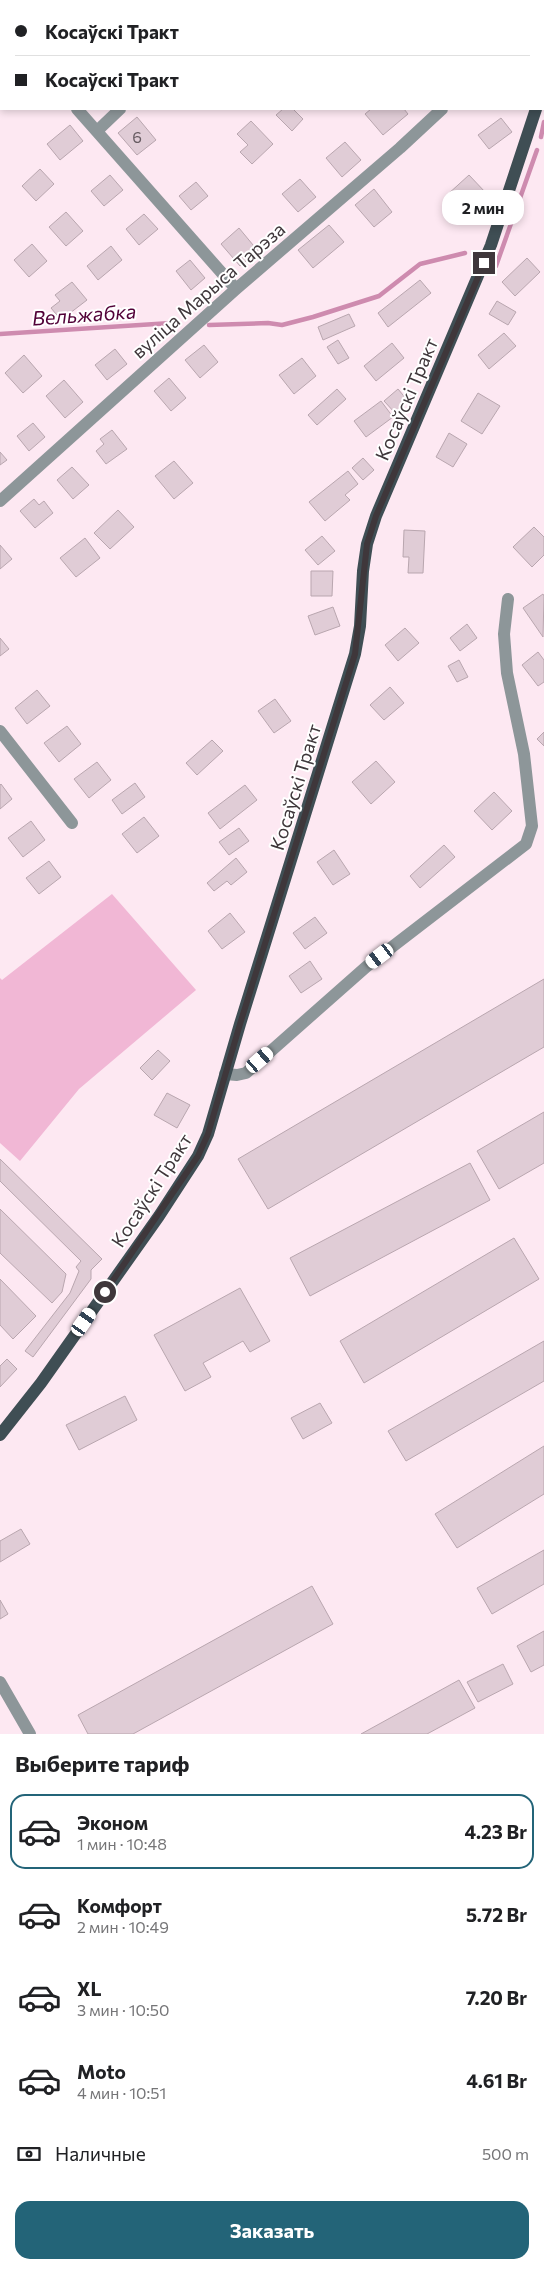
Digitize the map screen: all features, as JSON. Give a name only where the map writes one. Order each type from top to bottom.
[{"type":"main road","name":"Косаўскі Тракт","points":[[0,1435],[41,1383],[198,1156],[208,1134],[355,654],[367,544],[376,516],[491,245],[536,110]]},
{"type":"street","points":[[78,110],[236,288]]},
{"type":"street","points":[[97,131],[119,110]]},
{"type":"street","name":"вуліца Марыса Тарэза","points":[[0,501],[236,288],[400,148],[441,110]]},
{"type":"street","points":[[225,1074],[237,1075],[246,1073],[366,967],[526,844],[532,826],[524,754],[507,673],[504,634],[508,599]]},
{"type":"street","points":[[0,731],[72,824]]},
{"type":"street","points":[[0,1682],[30,1734]]},
{"type":"shaded area","points":[[112,894],[196,990],[79,1089],[20,1161],[0,1143],[0,978],[2,980]]},
{"type":"building","points":[[282,110],[294,110],[303,119],[292,131],[276,115]]},
{"type":"building","points":[[370,110],[405,110],[408,114],[383,135],[365,114]]},
{"type":"building","points":[[137,117],[156,140],[137,155],[118,133]]},
{"type":"building","points":[[501,118],[512,132],[489,149],[478,135]]},
{"type":"building","points":[[251,121],[273,144],[252,164],[240,152],[248,145],[237,134]]},
{"type":"building","points":[[70,125],[83,141],[60,160],[47,144]]},
{"type":"building","points":[[345,142],[361,160],[342,177],[326,158]]},
{"type":"building","points":[[40,169],[54,184],[36,201],[22,186]]},
{"type":"building","points":[[110,175],[123,190],[104,206],[91,191]]},
{"type":"building","points":[[469,175],[486,193],[463,213],[447,195]]},
{"type":"building","points":[[300,179],[316,197],[298,212],[282,194]]},
{"type":"building","points":[[196,182],[208,196],[191,210],[179,196]]},
{"type":"building","points":[[374,189],[392,212],[374,227],[355,205]]},
{"type":"building","points":[[66,212],[83,231],[66,246],[49,227]]},
{"type":"building","points":[[144,214],[158,229],[139,245],[126,229]]},
{"type":"building","points":[[329,225],[344,242],[313,268],[298,250]]},
{"type":"building","points":[[239,228],[258,251],[240,266],[221,244]]},
{"type":"building","points":[[32,244],[47,261],[29,277],[14,260]]},
{"type":"building","points":[[111,246],[122,260],[98,280],[87,266]]},
{"type":"building","points":[[527,258],[540,272],[515,296],[502,282]]},
{"type":"building","points":[[190,260],[205,278],[191,290],[176,271]]},
{"type":"building","points":[[420,280],[431,293],[388,327],[378,313]]},
{"type":"building","points":[[72,282],[87,300],[61,320],[51,308],[60,301],[55,295]]},
{"type":"building","points":[[497,301],[516,312],[508,325],[489,314]]},
{"type":"building","points":[[349,314],[355,326],[323,340],[318,327]]},
{"type":"building","points":[[504,333],[516,346],[489,369],[478,355]]},
{"type":"building","points":[[338,340],[349,358],[338,364],[327,347]]},
{"type":"building","points":[[392,343],[404,358],[376,381],[364,366]]},
{"type":"building","points":[[204,345],[218,362],[200,378],[185,360]]},
{"type":"building","points":[[115,349],[127,364],[107,380],[95,365]]},
{"type":"building","points":[[24,355],[42,376],[23,393],[5,373]]},
{"type":"building","points":[[302,358],[316,376],[294,394],[279,375]]},
{"type":"building","points":[[169,378],[186,398],[171,411],[154,391]]},
{"type":"building","points":[[64,380],[83,402],[65,418],[46,396]]},
{"type":"building","points":[[337,389],[346,399],[317,425],[308,415]]},
{"type":"building","points":[[398,389],[408,401],[395,413],[384,401]]},
{"type":"building","points":[[478,393],[500,406],[482,434],[461,421]]},
{"type":"building","points":[[381,401],[393,417],[366,437],[354,421]]},
{"type":"building","points":[[33,423],[45,437],[29,451],[17,436]]},
{"type":"building","points":[[112,430],[127,449],[106,464],[96,451],[104,444],[100,439]]},
{"type":"building","points":[[449,433],[467,444],[453,467],[436,457]]},
{"type":"building","points":[[0,452],[7,460],[0,465]]},
{"type":"building","points":[[363,458],[374,470],[363,480],[352,468]]},
{"type":"building","points":[[174,461],[193,483],[174,499],[155,476]]},
{"type":"building","points":[[72,467],[89,485],[73,499],[57,480]]},
{"type":"building","points":[[348,471],[358,484],[345,495],[350,500],[325,521],[309,502]]},
{"type":"building","points":[[34,499],[39,505],[44,501],[53,513],[35,528],[20,511]]},
{"type":"building","points":[[118,510],[134,527],[110,549],[94,533]]},
{"type":"building","points":[[534,527],[544,537],[544,555],[532,567],[513,547]]},
{"type":"building","points":[[404,530],[425,531],[423,573],[408,573],[409,557],[403,557]]},
{"type":"building","points":[[322,536],[335,551],[318,565],[305,550]]},
{"type":"building","points":[[85,538],[100,558],[76,577],[60,558]]},
{"type":"building","points":[[0,545],[12,559],[0,569]]},
{"type":"building","points":[[311,571],[333,571],[332,596],[311,596]]},
{"type":"building","points":[[543,594],[544,596],[543,637],[523,608]]},
{"type":"building","points":[[333,607],[340,626],[315,635],[308,616]]},
{"type":"building","points":[[467,624],[477,638],[460,651],[450,638]]},
{"type":"building","points":[[405,628],[419,643],[398,661],[385,645]]},
{"type":"building","points":[[0,638],[9,649],[0,656]]},
{"type":"building","points":[[538,652],[544,660],[544,682],[538,686],[522,665]]},
{"type":"building","points":[[459,660],[468,677],[457,682],[448,666]]},
{"type":"building","points":[[390,687],[404,703],[384,720],[370,705]]},
{"type":"building","points":[[37,690],[50,706],[27,724],[15,708]]},
{"type":"building","points":[[275,699],[291,721],[274,733],[258,711]]},
{"type":"building","points":[[67,726],[81,744],[59,762],[44,743]]},
{"type":"building","points":[[544,732],[544,746],[537,739]]},
{"type":"building","points":[[212,740],[223,751],[197,775],[186,763]]},
{"type":"building","points":[[376,761],[395,782],[371,804],[352,782]]},
{"type":"building","points":[[97,762],[111,780],[89,798],[74,779]]},
{"type":"building","points":[[135,783],[145,797],[122,814],[112,800]]},
{"type":"building","points":[[0,785],[12,799],[0,809]]},
{"type":"building","points":[[245,785],[257,800],[220,829],[208,813]]},
{"type":"building","points":[[494,792],[512,811],[492,830],[474,811]]},
{"type":"building","points":[[144,817],[159,836],[137,853],[122,834]]},
{"type":"building","points":[[31,821],[45,840],[23,857],[8,838]]},
{"type":"building","points":[[239,828],[249,841],[229,855],[219,842]]},
{"type":"building","points":[[444,845],[455,857],[420,888],[410,876]]},
{"type":"building","points":[[334,850],[350,874],[333,885],[317,862]]},
{"type":"building","points":[[236,858],[247,872],[231,885],[227,881],[214,891],[207,883]]},
{"type":"building","points":[[49,861],[61,877],[39,894],[26,878]]},
{"type":"building","points":[[230,913],[245,932],[222,949],[208,931]]},
{"type":"building","points":[[315,917],[327,933],[305,949],[293,933]]},
{"type":"building","points":[[310,961],[322,979],[301,993],[289,976]]},
{"type":"building","points":[[544,979],[544,1047],[268,1209],[238,1159]]},
{"type":"building","points":[[158,1050],[170,1061],[152,1080],[140,1068]]},
{"type":"building","points":[[167,1093],[190,1105],[177,1128],[154,1115]]},
{"type":"building","points":[[544,1112],[544,1163],[499,1189],[477,1151]]},
{"type":"building","points":[[0,1159],[102,1259],[91,1270],[91,1279],[33,1357],[25,1351],[70,1293],[79,1271],[76,1267],[81,1261],[0,1181]]},
{"type":"building","points":[[470,1163],[490,1200],[310,1296],[290,1258]]},
{"type":"building","points":[[0,1209],[66,1274],[62,1292],[52,1303],[0,1253]]},
{"type":"building","points":[[514,1238],[539,1279],[364,1383],[340,1341]]},
{"type":"building","points":[[0,1279],[36,1316],[13,1339],[0,1325]]},
{"type":"building","points":[[240,1288],[270,1341],[250,1352],[243,1341],[203,1363],[211,1377],[185,1391],[154,1335]]},
{"type":"building","points":[[544,1341],[544,1381],[406,1461],[388,1431]]},
{"type":"building","points":[[7,1359],[17,1369],[0,1387],[0,1366]]},
{"type":"building","points":[[125,1396],[137,1420],[79,1450],[66,1425]]},
{"type":"building","points":[[320,1403],[332,1423],[303,1439],[291,1418]]},
{"type":"building","points":[[544,1446],[544,1494],[457,1548],[435,1514]]},
{"type":"building","points":[[21,1529],[30,1544],[0,1562],[0,1541]]},
{"type":"building","points":[[544,1550],[544,1584],[492,1614],[477,1588]]},
{"type":"building","points":[[312,1586],[333,1624],[133,1734],[88,1734],[78,1715]]},
{"type":"building","points":[[0,1600],[8,1614],[0,1619]]},
{"type":"building","points":[[544,1631],[544,1665],[531,1672],[517,1646]]},
{"type":"building","points":[[503,1664],[513,1684],[478,1702],[467,1682]]},
{"type":"building","points":[[459,1680],[475,1708],[427,1734],[361,1734]]},
{"type":"waterway","name":"Вельжабка","points":[[541,137],[544,122]]},
{"type":"waterway","name":"Вельжабка","points":[[496,266],[537,150]]},
{"type":"waterway","name":"Вельжабка","points":[[209,325],[268,323],[282,325],[313,317],[379,296],[420,264],[465,253]]},
{"type":"waterway","name":"Вельжабка","points":[[0,334],[171,323]]},
{"type":"route","points":[[105,1292],[159,1216],[198,1156],[208,1134],[240,1024],[355,654],[360,626],[360,594],[367,544],[376,516],[484,263]]}]
